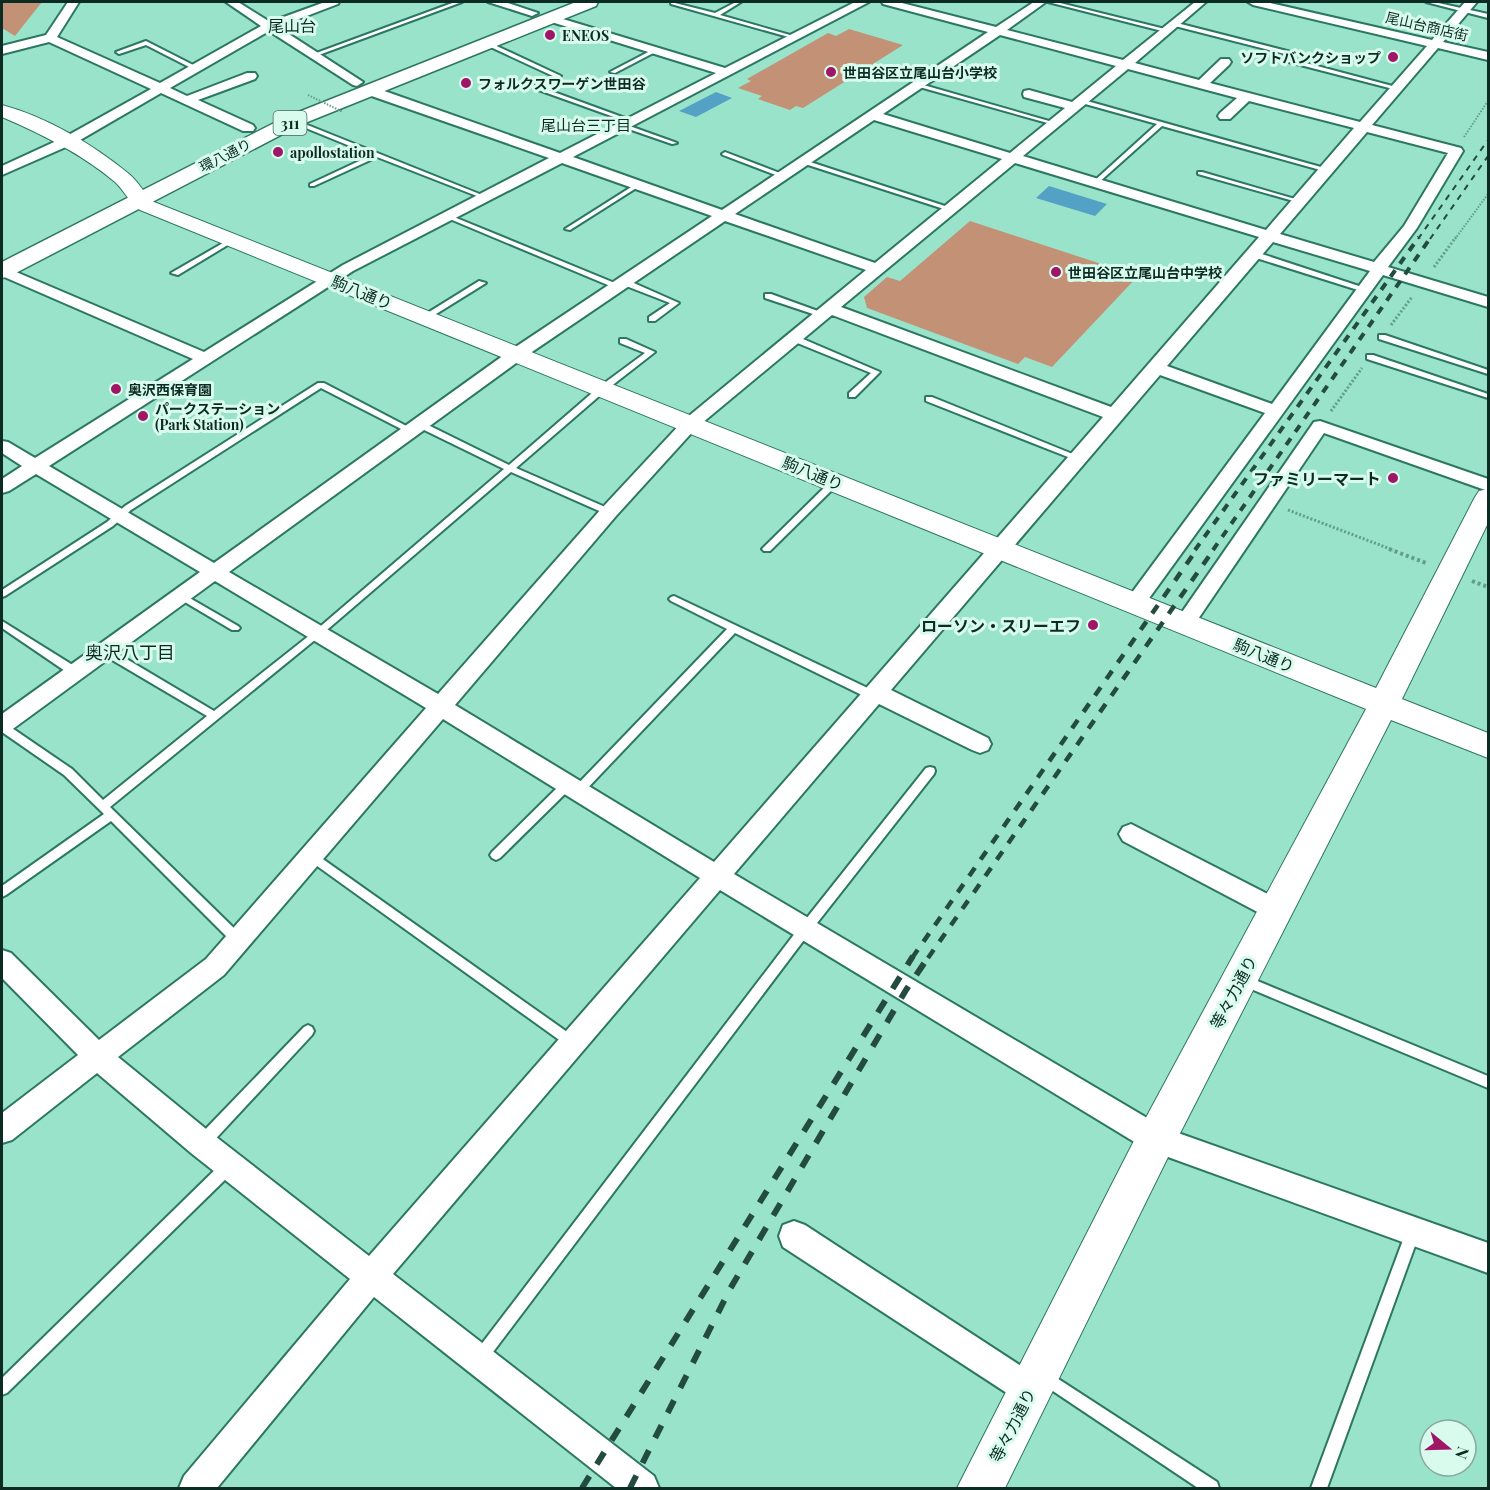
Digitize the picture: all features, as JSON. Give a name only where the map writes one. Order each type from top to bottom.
[{"type":"main road","name":"環八通り","points":[[2,271],[248,128],[486,42],[541,15],[561,2]]},
{"type":"main road","name":"環八通り","points":[[2,253],[293,121],[363,86],[541,15],[590,2]]},
{"type":"street","points":[[50,38],[73,2]]},
{"type":"street","points":[[231,2],[363,86],[722,216],[877,269]]},
{"type":"street","points":[[2,171],[81,145],[163,88],[270,26],[334,2]]},
{"type":"street","points":[[494,2],[725,72]]},
{"type":"street","points":[[2,488],[203,357],[329,279],[560,157],[863,2]]},
{"type":"street","points":[[886,2],[1456,151],[1410,228],[1381,263],[1380,269],[1135,603]]},
{"type":"street","points":[[2,726],[517,354],[1041,2]]},
{"type":"street","points":[[2,1130],[215,967],[440,705],[609,512],[690,424],[1201,2]]},
{"type":"street","name":"尾山台商店街","points":[[1253,2],[1488,56]]},
{"type":"street","points":[[196,1488],[372,1276],[574,1043],[716,874],[1468,5]]},
{"type":"street","points":[[2,50],[50,38],[248,128]]},
{"type":"street","points":[[1202,84],[1225,62]]},
{"type":"street","points":[[187,99],[251,76]]},
{"type":"street","points":[[1029,94],[1077,104]]},
{"type":"street","points":[[1225,116],[1246,96]]},
{"type":"street","name":"駒八通り","points":[[2,111],[81,145],[124,180],[134,194],[232,240],[999,547],[1488,746]]},
{"type":"street","points":[[872,115],[1488,302]]},
{"type":"street","points":[[2,271],[203,357]]},
{"type":"street","points":[[825,311],[1112,414]]},
{"type":"street","points":[[1154,367],[1275,411]]},
{"type":"street","points":[[1185,623],[1320,426],[1488,486]]},
{"type":"street","points":[[2,446],[440,705],[572,789],[1156,1139],[1488,1258]]},
{"type":"street","name":"等々力通り","points":[[980,1488],[1156,1139],[1384,704],[1488,497]]},
{"type":"street","points":[[874,694],[980,744]]},
{"type":"street","points":[[1131,834],[1276,910]]},
{"type":"street","points":[[2,961],[98,1057],[201,1143],[642,1488]]},
{"type":"street","points":[[794,1236],[1034,1381]]},
{"type":"lane","points":[[314,55],[459,2]]},
{"type":"lane","points":[[715,15],[739,2]]},
{"type":"lane","points":[[1051,2],[1289,53],[1283,59],[1398,88]]},
{"type":"lane","points":[[1429,2],[1468,5],[1488,16]]},
{"type":"lane","points":[[673,3],[794,37]]},
{"type":"lane","points":[[486,42],[558,76],[535,87],[674,143]]},
{"type":"lane","points":[[119,52],[146,43],[197,69]]},
{"type":"lane","points":[[613,72],[656,50]]},
{"type":"lane","points":[[918,85],[1053,123]]},
{"type":"lane","points":[[1077,104],[1161,124],[1326,170]]},
{"type":"lane","points":[[293,121],[484,197]]},
{"type":"lane","points":[[1095,183],[1161,124]]},
{"type":"lane","points":[[725,154],[783,176]]},
{"type":"lane","points":[[312,185],[376,155]]},
{"type":"lane","points":[[804,162],[949,209]]},
{"type":"lane","points":[[1200,173],[1299,201]]},
{"type":"lane","points":[[568,229],[638,185]]},
{"type":"lane","points":[[447,216],[675,303],[652,319]]},
{"type":"lane","points":[[175,273],[232,240]]},
{"type":"lane","points":[[1253,254],[1364,289]]},
{"type":"lane","points":[[425,317],[482,283]]},
{"type":"lane","points":[[768,296],[825,311]]},
{"type":"lane","points":[[793,338],[876,372],[852,395]]},
{"type":"lane","points":[[1382,338],[1488,372]]},
{"type":"lane","points":[[2,892],[106,811],[214,716],[318,633],[602,389],[651,352],[622,341]]},
{"type":"lane","points":[[1370,357],[1488,396]]},
{"type":"lane","points":[[2,594],[128,508],[321,385],[609,512]]},
{"type":"lane","points":[[929,399],[1076,457]]},
{"type":"lane","points":[[767,549],[835,482]]},
{"type":"lane","points":[[181,596],[235,628]]},
{"type":"lane","points":[[674,599],[874,694]]},
{"type":"lane","points":[[2,624],[75,672]]},
{"type":"lane","points":[[496,855],[572,789],[734,628]]},
{"type":"lane","points":[[105,651],[214,716]]},
{"type":"lane","points":[[2,726],[68,772],[237,939]]},
{"type":"lane","points":[[477,1361],[806,928],[930,771]]},
{"type":"lane","points":[[310,855],[574,1043]]},
{"type":"lane","points":[[1240,978],[1488,1082]]},
{"type":"lane","points":[[201,1143],[308,1031]]},
{"type":"lane","points":[[2,1388],[229,1165]]},
{"type":"lane","points":[[1319,1488],[1413,1231]]},
{"type":"lane","points":[[1034,1381],[1211,1488]]},
{"type":"path","points":[[308,95],[343,112]]},
{"type":"path","points":[[1456,151],[1488,101]]},
{"type":"path","points":[[1382,338],[1488,194]]},
{"type":"path","points":[[1320,426],[1370,357]]},
{"type":"path","points":[[1268,502],[1488,587]]},
{"type":"shaded area","points":[[2,2],[42,2],[15,36],[2,28]]},
{"type":"shaded area","points":[[849,29],[903,45],[803,108],[796,106],[790,110],[758,99],[762,96],[738,88],[751,81],[747,79],[828,33],[836,36]]},
{"type":"shaded area","points":[[970,221],[1138,276],[1052,367],[1025,357],[1018,364],[867,308],[864,297],[887,277],[900,281]]},
{"type":"water","points":[[716,92],[732,98],[696,117],[679,111]]},
{"type":"water","points":[[1049,186],[1107,204],[1095,216],[1036,198]]},
{"type":"railway","points":[[1418,239],[1488,140]]},
{"type":"railway","points":[[1430,239],[1488,156]]},
{"type":"railway","points":[[1195,550],[1419,237]]},
{"type":"railway","points":[[1213,550],[1431,237]]},
{"type":"railway","points":[[912,958],[1197,549]]},
{"type":"railway","points":[[928,958],[1214,549]]},
{"type":"railway","points":[[582,1488],[913,956]]},
{"type":"railway","points":[[630,1488],[730,1289],[906,990],[929,956]]},
{"type":"place","name":"ENEOS","points":[[550,35]]},
{"type":"place","name":"ソフトバンクショップ","points":[[1393,57]]},
{"type":"place","name":"世田谷区立尾山台小学校","points":[[831,72]]},
{"type":"place","name":"フォルクスワーゲン世田谷","points":[[466,83]]},
{"type":"place","name":"apollostation","points":[[278,152]]},
{"type":"place","name":"世田谷区立尾山台中学校","points":[[1056,272]]},
{"type":"place","name":"奥沢西保育園","points":[[116,389]]},
{"type":"place","name":"パークステーション (Park Station)","points":[[143,416]]},
{"type":"place","name":"ファミリーマート","points":[[1393,478]]},
{"type":"place","name":"ローソン・スリーエフ","points":[[1093,625]]},
{"type":"district","name":"尾山台","points":[[292,25]]},
{"type":"district","name":"尾山台三丁目","points":[[586,125]]},
{"type":"district","name":"奥沢八丁目","points":[[130,652]]}]
